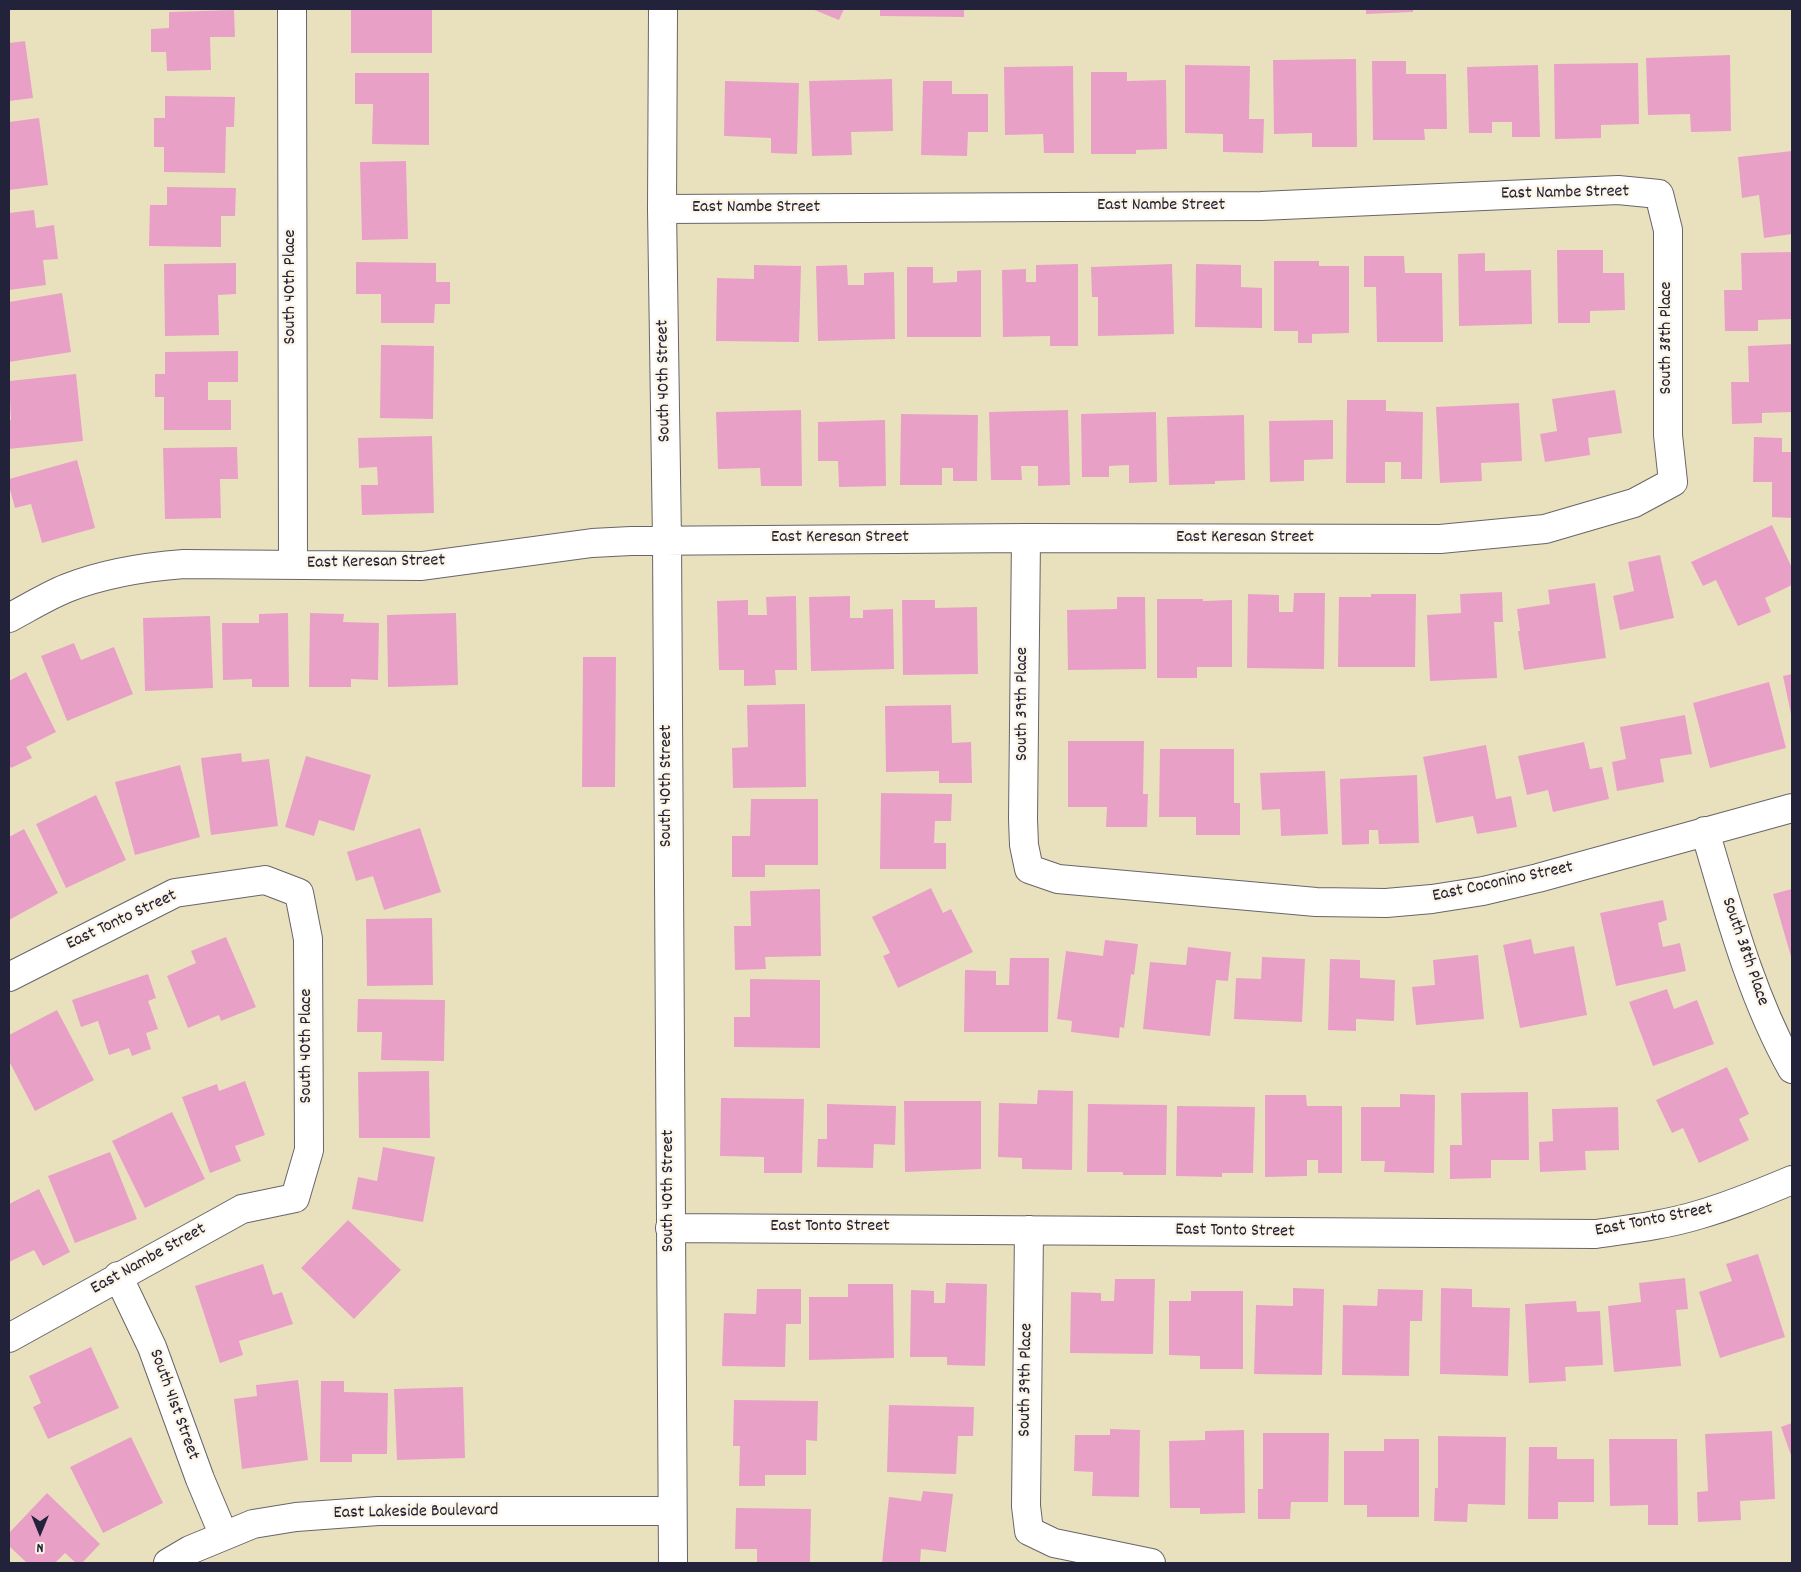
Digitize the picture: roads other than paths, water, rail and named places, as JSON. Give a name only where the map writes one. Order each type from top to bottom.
[{"type":"street","name":"South 40th Place","points":[[292,9],[293,564]]},
{"type":"street","name":"South 40th Street","points":[[663,9],[662,209],[667,540],[673,1563]]},
{"type":"street","name":"East Nambe Street","points":[[662,209],[1261,206],[1618,190],[1659,194]]},
{"type":"street","name":"South 38th Place","points":[[1659,194],[1668,230],[1668,435],[1673,482]]},
{"type":"street","name":"East Keresan Street","points":[[9,618],[67,588],[107,575],[146,567],[184,564],[422,566],[592,542],[667,540],[1026,538],[1440,539],[1545,529],[1634,503],[1673,482]]},
{"type":"street","name":"South 39th Place","points":[[1026,538],[1023,819],[1024,845],[1029,869]]},
{"type":"street","name":"East Coconino Street","points":[[1029,869],[1058,879],[1316,902],[1386,903],[1432,899],[1483,891],[1628,854],[1792,808]]},
{"type":"street","name":"South 38th Place","points":[[1705,831],[1735,932],[1780,1047],[1792,1070]]},
{"type":"street","name":"East Tonto Street","points":[[9,977],[121,918],[175,893],[265,880],[299,893]]},
{"type":"street","name":"South 40th Place","points":[[295,1198],[309,1150],[308,939],[299,893]]},
{"type":"street","name":"East Tonto Street","points":[[670,1228],[1596,1234],[1697,1215],[1748,1199],[1792,1180]]},
{"type":"street","name":"East Nambe Street","points":[[9,1338],[242,1209],[295,1198]]},
{"type":"street","name":"South 39th Place","points":[[1029,1230],[1026,1506],[1030,1531],[1054,1543],[1151,1563]]},
{"type":"street","name":"South 41st Street","points":[[118,1276],[152,1347],[200,1479],[224,1536]]},
{"type":"street","name":"East Lakeside Boulevard","points":[[168,1563],[190,1550],[253,1524],[296,1517],[378,1511],[672,1511]]}]
